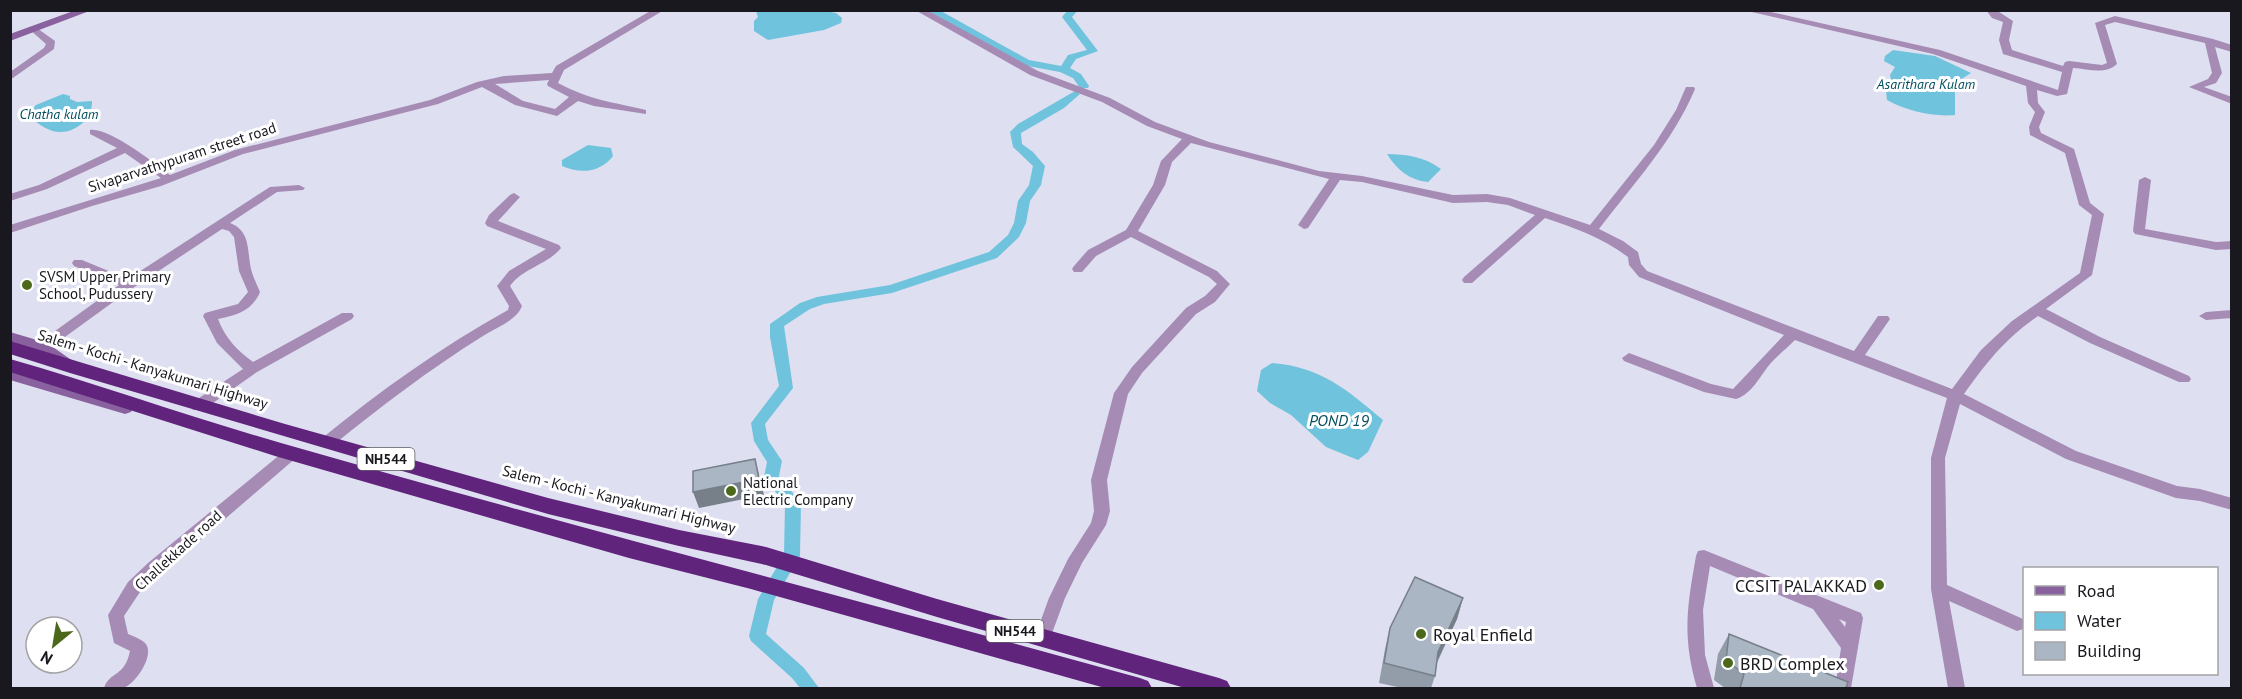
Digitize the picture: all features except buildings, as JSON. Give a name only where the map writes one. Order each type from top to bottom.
[{"type":"highway","name":"Salem - Kochi - Kanyakumari Highway","points":[[10,347],[76,369],[326,443],[575,513],[766,556],[1042,639],[1219,688]]},
{"type":"highway","name":"NH544","points":[[10,365],[284,451],[629,550],[751,580],[1140,688]]},
{"type":"street","points":[[10,38],[87,10]]},
{"type":"street","points":[[642,112],[594,103],[576,97],[552,84],[560,68],[660,10]]},
{"type":"street","points":[[919,10],[1034,73],[1106,100],[1151,124],[1189,138],[1319,174],[1362,179],[1453,199],[1487,198],[1510,202],[1592,230],[1634,255],[1635,265],[1643,274],[1955,396],[2070,455],[2176,492],[2200,495],[2232,504]]},
{"type":"street","points":[[1748,10],[1936,52],[2031,85],[2063,92],[2069,64],[2103,68],[2112,64],[2100,23],[2115,19]]},
{"type":"street","points":[[1799,23],[1807,10]]},
{"type":"street","points":[[1990,10],[1995,16],[2008,21],[2004,40],[2007,52],[2068,70]]},
{"type":"street","points":[[2104,10],[2104,14],[2115,19],[2210,41],[2232,49]]},
{"type":"street","points":[[10,77],[49,49],[51,43],[34,29]]},
{"type":"street","points":[[2210,41],[2217,73],[2212,81],[2194,87],[2232,101]]},
{"type":"street","name":"Sivaparvathypuram street road","points":[[10,229],[169,179],[239,152],[435,102],[481,84],[504,79],[556,76]]},
{"type":"street","points":[[481,84],[489,85],[519,103],[552,112],[561,111],[576,97]]},
{"type":"street","points":[[1956,688],[1939,589],[1938,458],[1955,396],[1986,353],[2017,324],[2086,275],[2098,214],[2085,205],[2070,151],[2036,135],[2034,127],[2040,112],[2033,103],[2031,85]]},
{"type":"street","points":[[1592,230],[1620,193],[1653,158],[1672,129],[1690,89]]},
{"type":"street","points":[[94,132],[126,148],[169,179]]},
{"type":"street","points":[[1078,269],[1092,253],[1131,232],[1159,185],[1167,161],[1189,138]]},
{"type":"street","points":[[10,198],[43,187],[126,148]]},
{"type":"street","points":[[1304,225],[1337,176]]},
{"type":"street","points":[[2145,180],[2139,231],[2216,246],[2232,245]]},
{"type":"street","points":[[42,347],[129,284],[274,189],[299,188]]},
{"type":"street","points":[[326,443],[408,380],[513,313],[516,306],[503,286],[507,278],[549,254],[555,248],[491,223],[493,218],[514,197]]},
{"type":"street","points":[[1468,280],[1544,213]]},
{"type":"street","points":[[218,224],[230,226],[241,238],[244,266],[254,292],[250,303],[245,307],[210,316],[229,351],[252,369]]},
{"type":"street","points":[[1042,639],[1057,598],[1076,559],[1098,525],[1102,511],[1099,480],[1121,393],[1137,370],[1191,311],[1210,299],[1224,284],[1206,270],[1131,232]]},
{"type":"street","points":[[78,263],[129,284]]},
{"type":"street","points":[[2037,309],[2095,340],[2184,380]]},
{"type":"street","points":[[2206,316],[2232,314]]},
{"type":"street","points":[[198,406],[252,369],[347,316]]},
{"type":"street","points":[[1857,357],[1883,319]]},
{"type":"street","points":[[1629,358],[1709,389],[1736,394],[1793,334]]},
{"type":"street","points":[[10,338],[42,347],[76,369]]},
{"type":"street","points":[[10,374],[158,418],[284,451]]},
{"type":"street","name":"Challekkade road","points":[[112,688],[135,669],[138,648],[120,638],[116,615],[135,587],[284,451]]},
{"type":"street","points":[[1706,688],[1696,655],[1695,610],[1704,556],[1818,603],[1850,647],[1843,688]]},
{"type":"street","points":[[1939,589],[2017,624]]},
{"type":"water","points":[[756,11],[826,11],[836,13],[842,18],[841,23],[824,30],[768,40],[754,31],[754,21],[758,17]]},
{"type":"water","name":"Asarithara Kulam","points":[[1893,50],[1935,56],[1971,73],[1955,83],[1955,115],[1920,112],[1887,100],[1886,91],[1892,85],[1890,75],[1895,67],[1884,61],[1885,56]]},
{"type":"water","name":"Chatha kulam","points":[[63,94],[77,102],[92,101],[89,115],[72,130],[58,132],[50,130],[33,120],[28,114],[36,105]]},
{"type":"water","points":[[588,145],[611,148],[613,156],[596,169],[583,171],[562,166],[562,160]]},
{"type":"water","points":[[1387,154],[1415,157],[1441,169],[1428,182],[1421,181],[1404,173]]},
{"type":"water","name":"POND 19","points":[[1272,363],[1290,365],[1320,375],[1358,399],[1383,420],[1368,452],[1358,460],[1326,447],[1291,415],[1270,403],[1257,391],[1261,370]]},
{"type":"waterway","points":[[931,10],[1026,63],[1063,69]]},
{"type":"waterway","points":[[1063,69],[1072,57],[1093,51],[1067,17],[1074,10]]},
{"type":"waterway","points":[[1063,69],[1077,76],[1084,86]]},
{"type":"waterway","points":[[810,688],[798,673],[757,636],[766,599],[792,556],[793,503],[771,477],[775,461],[761,441],[758,423],[786,388],[777,337],[777,324],[805,306],[822,300],[892,289],[993,255],[1013,237],[1020,223],[1024,201],[1035,185],[1039,166],[1017,145],[1015,132],[1029,122],[1061,106],[1075,94]]},
{"type":"place","name":"SVSM Upper Primary School, Pudussery","points":[[27,285]]},
{"type":"place","name":"National Electric Company","points":[[731,491]]},
{"type":"place","name":"CCSIT PALAKKAD","points":[[1879,585]]},
{"type":"place","name":"Royal Enfield","points":[[1421,634]]},
{"type":"place","name":"BRD Complex","points":[[1728,663]]}]
